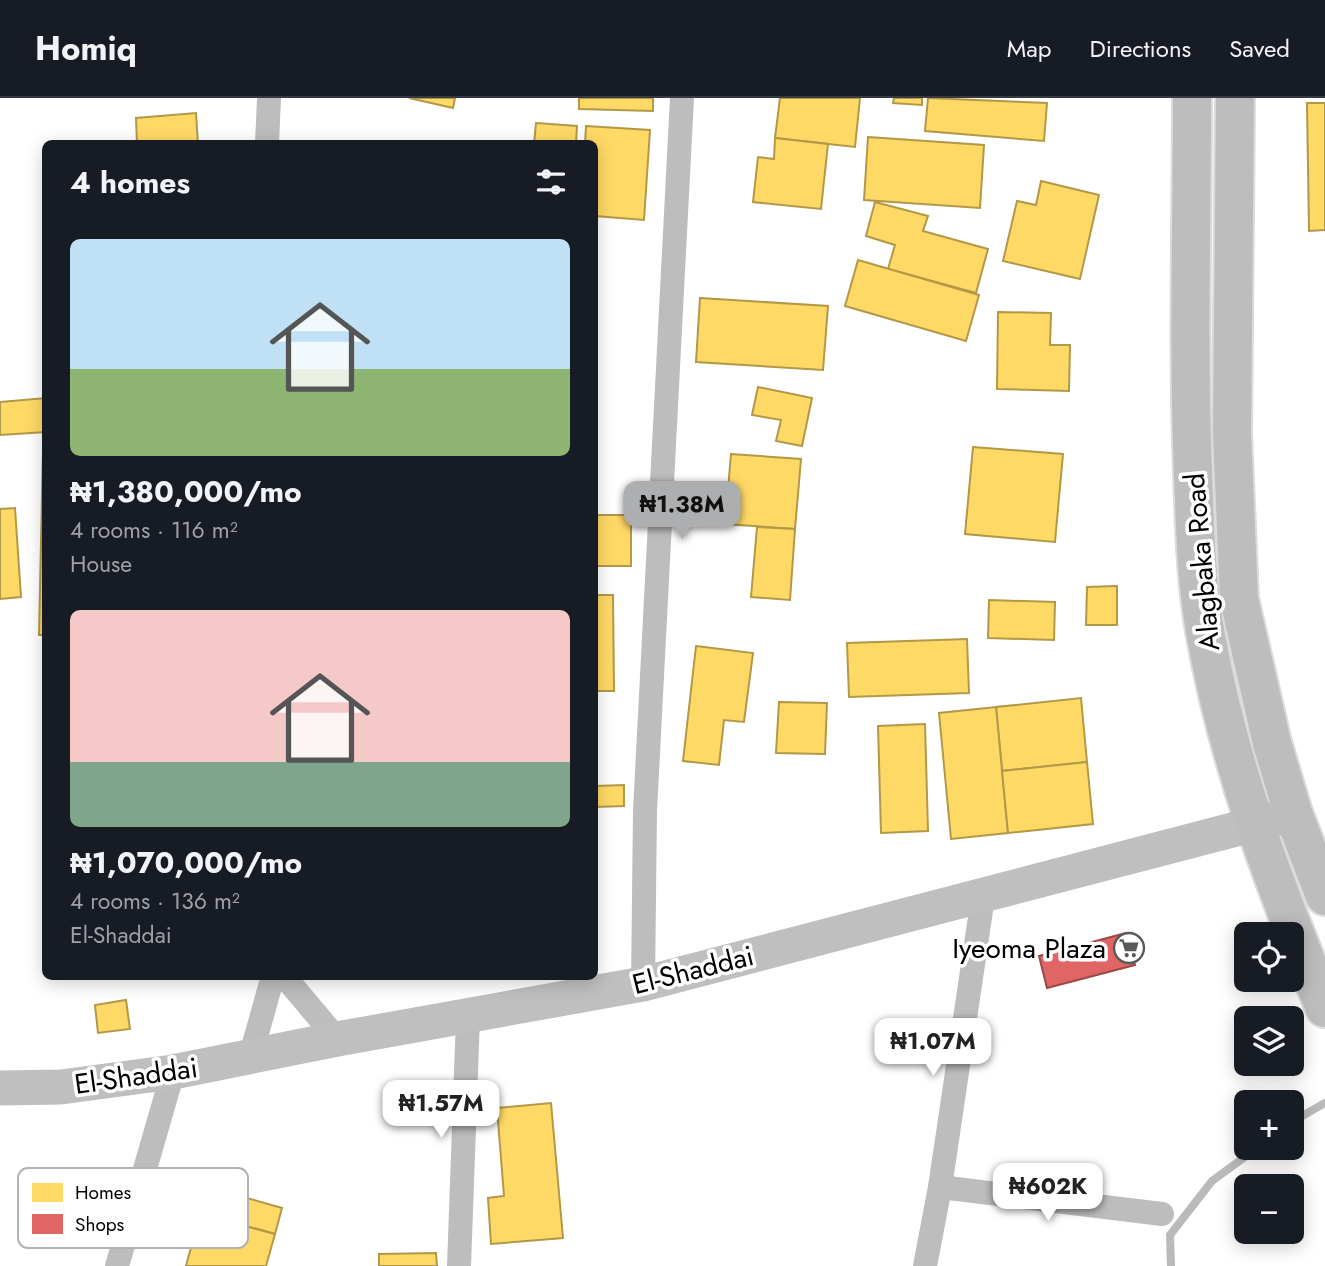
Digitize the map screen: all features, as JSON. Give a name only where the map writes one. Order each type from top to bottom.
[{"type":"main road","name":"Alagbaka Road","points":[[1192,98],[1191,426],[1196,558],[1205,635],[1226,730],[1254,826],[1325,1008]]},
{"type":"main road","name":"Alagbaka Road","points":[[1235,98],[1231,434],[1239,599],[1258,692],[1293,813],[1325,896]]},
{"type":"street","points":[[267,140],[269,98]]},
{"type":"street","points":[[643,984],[645,811],[682,98]]},
{"type":"street","name":"El-Shaddai","points":[[0,1088],[61,1087],[173,1072],[337,1039],[643,984],[1254,826],[1293,813]]},
{"type":"street","points":[[925,1266],[940,1187],[983,897]]},
{"type":"street","points":[[250,1058],[272,980]]},
{"type":"street","points":[[287,980],[337,1039]]},
{"type":"street","points":[[459,1266],[468,1017]]},
{"type":"street","points":[[145,1168],[173,1072]]},
{"type":"street","points":[[940,1187],[1162,1214]]},
{"type":"street","points":[[117,1266],[122,1248]]},
{"type":"building: Homes","points":[[409,98],[455,98],[453,108]]},
{"type":"building: Homes","points":[[579,98],[653,98],[653,111],[579,109]]},
{"type":"building: Homes","points":[[780,98],[860,98],[855,147],[775,138]]},
{"type":"building: Homes","points":[[894,98],[922,98],[922,105],[893,103]]},
{"type":"building: Homes","points":[[928,98],[1047,103],[1044,141],[925,131]]},
{"type":"building: Homes","points":[[1307,103],[1325,103],[1325,230],[1309,231]]},
{"type":"building: Homes","points":[[196,113],[198,140],[137,140],[136,118]]},
{"type":"building: Homes","points":[[536,123],[577,126],[576,140],[534,140]]},
{"type":"building: Homes","points":[[586,126],[650,130],[644,220],[598,216],[598,140],[585,140]]},
{"type":"building: Homes","points":[[868,137],[984,145],[980,208],[864,200]]},
{"type":"building: Homes","points":[[775,138],[828,144],[821,209],[753,202],[758,157],[774,159]]},
{"type":"building: Homes","points":[[1041,181],[1099,195],[1080,279],[1003,261],[1017,201],[1036,205]]},
{"type":"building: Homes","points":[[875,202],[928,216],[923,231],[988,249],[976,293],[888,269],[895,245],[866,236]]},
{"type":"building: Homes","points":[[858,260],[979,295],[966,341],[845,306]]},
{"type":"building: Homes","points":[[700,298],[828,306],[823,370],[696,362]]},
{"type":"building: Homes","points":[[998,312],[1051,313],[1050,345],[1070,345],[1069,391],[997,389]]},
{"type":"building: Homes","points":[[758,387],[812,398],[802,446],[776,441],[781,420],[752,415]]},
{"type":"building: Homes","points":[[42,398],[42,432],[0,435],[0,402]]},
{"type":"building: Homes","points":[[973,447],[1063,454],[1055,542],[965,534]]},
{"type":"building: Homes","points":[[731,454],[801,459],[795,529],[725,524]]},
{"type":"building: Homes","points":[[42,496],[42,635],[39,635]]},
{"type":"building: Homes","points":[[15,508],[21,597],[0,599],[0,509]]},
{"type":"building: Homes","points":[[598,515],[631,515],[631,566],[598,566]]},
{"type":"building: Homes","points":[[757,527],[795,529],[790,600],[751,597]]},
{"type":"building: Homes","points":[[1117,586],[1117,625],[1086,625],[1087,587]]},
{"type":"building: Homes","points":[[598,595],[613,595],[614,691],[598,691]]},
{"type":"building: Homes","points":[[989,600],[1055,602],[1054,640],[988,638]]},
{"type":"building: Homes","points":[[967,639],[969,693],[849,697],[847,643]]},
{"type":"building: Homes","points":[[696,646],[753,653],[744,722],[724,720],[719,765],[683,761]]},
{"type":"building: Homes","points":[[1081,698],[1087,762],[1002,771],[996,707]]},
{"type":"building: Homes","points":[[779,702],[827,703],[825,754],[776,753]]},
{"type":"building: Homes","points":[[996,707],[1008,833],[951,839],[939,713]]},
{"type":"building: Homes","points":[[925,724],[928,831],[881,833],[878,726]]},
{"type":"building: Homes","points":[[1087,762],[1093,824],[1008,833],[1002,771]]},
{"type":"building: Homes","points":[[624,785],[624,806],[598,807],[598,786]]},
{"type":"building: Homes","points":[[126,1000],[130,1029],[98,1033],[95,1005]]},
{"type":"building: Homes","points":[[551,1103],[563,1238],[491,1244],[488,1198],[504,1196],[497,1108]]},
{"type":"building: Homes","points":[[248,1198],[282,1208],[275,1234],[248,1226]]},
{"type":"building: Homes","points":[[248,1227],[275,1234],[266,1266],[186,1266],[191,1248],[248,1248]]},
{"type":"building: Homes","points":[[436,1253],[437,1266],[379,1266],[379,1254]]},
{"type":"building: Shops","points":[[1126,933],[1135,965],[1047,988],[1039,956]]},
{"type":"waterway","points":[[1304,1115],[1325,1103]]},
{"type":"waterway","points":[[1171,1266],[1170,1235],[1212,1181],[1241,1160]]},
{"type":"place","name":"Iyeoma Plaza","points":[[1129,948]]}]
